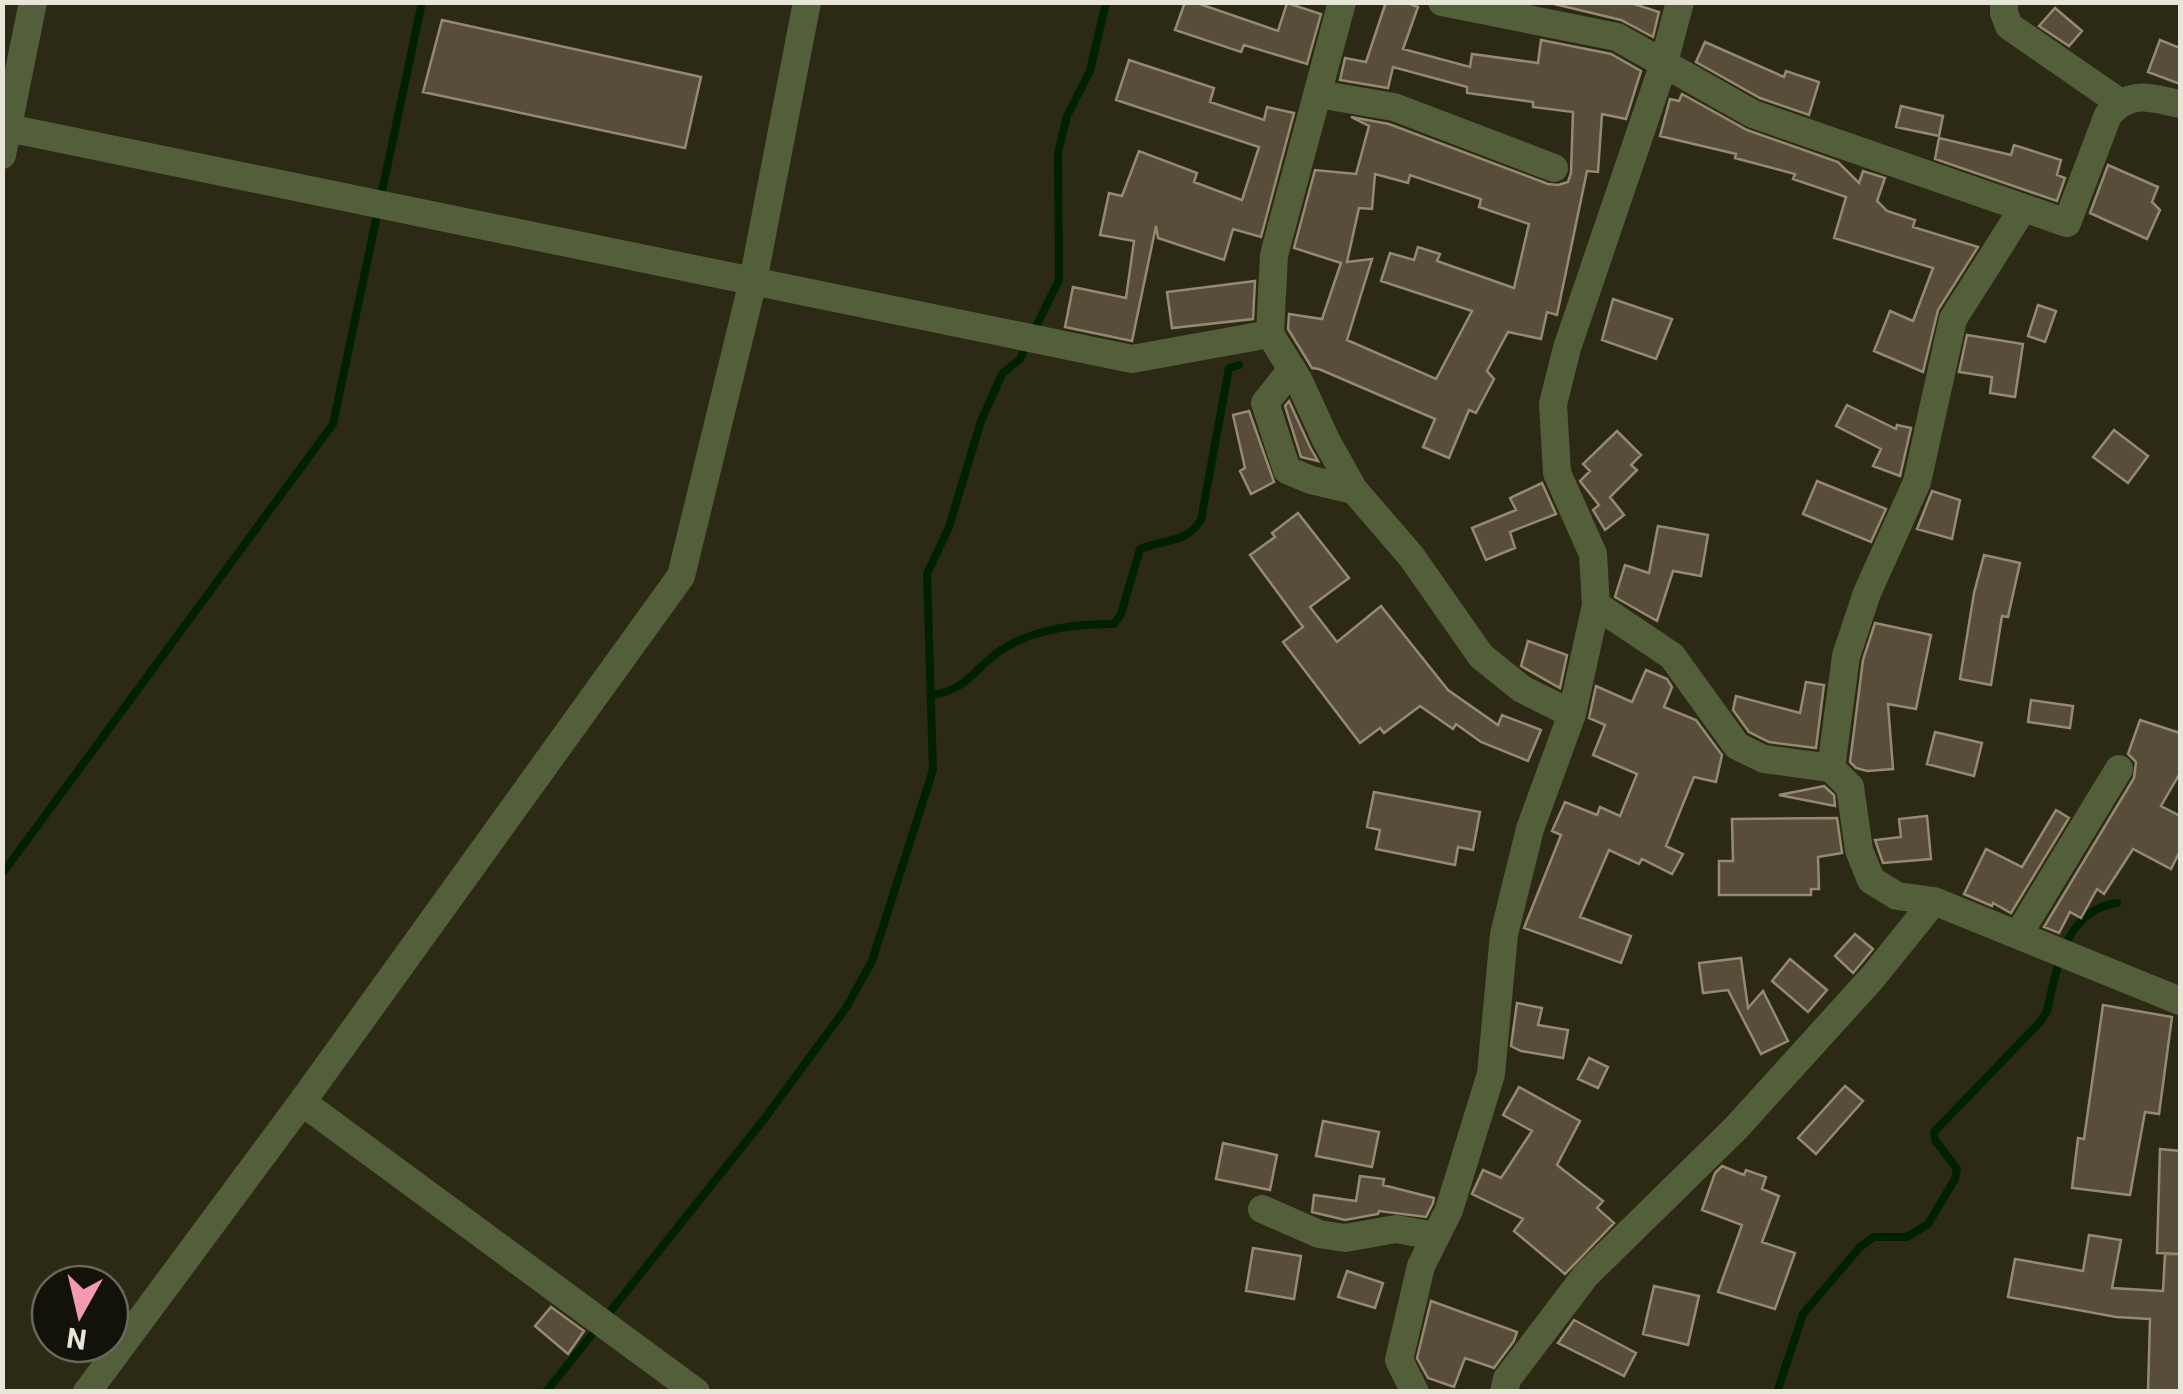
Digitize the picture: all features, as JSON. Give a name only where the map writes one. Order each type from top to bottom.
[{"type":"street","points":[[34,2],[4,138],[753,280],[1132,359],[1270,334]]},
{"type":"street","points":[[88,1392],[681,576],[753,280],[807,2]]},
{"type":"street","points":[[1342,2],[1274,255],[1270,334],[1292,368],[1354,490],[1411,556],[1482,656],[1522,689],[1572,714]]},
{"type":"street","points":[[1442,2],[1617,38],[1752,114],[2067,223],[2108,115],[2119,102],[2144,96],[2180,104]]},
{"type":"street","points":[[1415,1392],[1399,1360],[1421,1266],[1448,1210],[1491,1074],[1504,934],[1530,829],[1572,714],[1596,605],[1592,554],[1558,472],[1553,404],[1567,348],[1680,2]]},
{"type":"street","points":[[2004,2],[2009,26],[2119,102]]},
{"type":"street","points":[[1318,94],[1394,107],[1554,168]]},
{"type":"street","points":[[1831,768],[1846,656],[1867,593],[1917,482],[1953,319],[2022,210]]},
{"type":"street","points":[[1292,368],[1266,402],[1287,470],[1354,490]]},
{"type":"street","points":[[1596,605],[1672,656],[1737,746],[1764,759],[1831,768],[1850,787],[1859,850],[1871,880],[1897,896],[1934,902],[2180,1001]]},
{"type":"street","points":[[2018,935],[2119,769]]},
{"type":"street","points":[[1504,1392],[1507,1380],[1586,1276],[1736,1128],[1872,978],[1934,902]]},
{"type":"street","points":[[302,1102],[696,1392]]},
{"type":"street","points":[[1262,1209],[1318,1234],[1345,1238],[1396,1229],[1436,1236]]},
{"type":"building","points":[[1185,2],[1278,31],[1287,3],[1321,14],[1307,64],[1244,45],[1241,52],[1175,30]]},
{"type":"building","points":[[1386,2],[1405,2],[1418,7],[1403,49],[1470,67],[1472,54],[1538,63],[1541,40],[1611,54],[1641,71],[1626,119],[1602,114],[1598,172],[1587,171],[1557,315],[1547,312],[1541,339],[1508,332],[1487,371],[1494,379],[1476,413],[1469,410],[1449,458],[1423,447],[1435,419],[1312,368],[1288,329],[1289,314],[1322,319],[1341,263],[1294,248],[1315,170],[1356,174],[1369,126],[1351,117],[1389,124],[1558,185],[1568,182],[1571,173],[1573,112],[1467,93],[1467,87],[1393,67],[1388,88],[1340,80],[1345,58],[1366,62]],"holes":[[[1375,174],[1408,183],[1410,175],[1481,199],[1479,207],[1529,224],[1514,288],[1437,261],[1440,254],[1418,247],[1414,260],[1390,253],[1381,281],[1472,311],[1436,379],[1347,340],[1372,259],[1347,262],[1359,208],[1372,209]]]},
{"type":"building","points":[[1546,2],[1628,2],[1659,12],[1653,37],[1621,20]]},
{"type":"building","points":[[2055,8],[2082,31],[2069,46],[2039,26]]},
{"type":"building","points":[[442,20],[701,77],[685,148],[423,92]]},
{"type":"building","points":[[2160,40],[2180,48],[2180,84],[2148,72]]},
{"type":"building","points":[[1705,42],[1784,77],[1786,71],[1819,82],[1809,115],[1760,98],[1696,62]]},
{"type":"building","points":[[1129,60],[1214,88],[1210,102],[1264,120],[1267,107],[1294,113],[1261,237],[1233,229],[1224,260],[1158,238],[1156,226],[1132,341],[1065,327],[1073,287],[1126,298],[1134,241],[1100,235],[1109,193],[1122,196],[1139,151],[1197,173],[1194,182],[1242,200],[1259,147],[1116,100]]},
{"type":"building","points":[[1682,94],[1747,130],[1838,162],[1859,183],[1863,171],[1885,178],[1877,201],[1887,211],[1915,220],[1913,227],[1978,247],[1938,310],[1923,372],[1874,351],[1890,311],[1913,321],[1933,268],[1834,238],[1846,197],[1793,179],[1795,174],[1735,158],[1736,154],[1660,136],[1670,99],[1679,101]]},
{"type":"building","points":[[1901,106],[1943,116],[1939,136],[1896,127]]},
{"type":"building","points":[[1939,138],[2011,155],[2014,145],[2061,160],[2057,175],[2065,178],[2057,201],[1935,159]]},
{"type":"building","points":[[2108,165],[2158,187],[2152,202],[2160,210],[2147,239],[2090,213]]},
{"type":"building","points":[[1255,281],[1253,319],[1172,328],[1167,292]]},
{"type":"building","points":[[1613,299],[1672,319],[1656,359],[1602,340]]},
{"type":"building","points":[[2038,305],[2056,311],[2045,342],[2028,336]]},
{"type":"building","points":[[1967,335],[2023,344],[2015,397],[1990,393],[1992,377],[1959,372]]},
{"type":"building","points":[[1289,401],[1318,461],[1301,457],[1285,406]]},
{"type":"building","points":[[1847,405],[1896,429],[1897,425],[1911,428],[1900,476],[1873,466],[1881,449],[1836,426]]},
{"type":"building","points":[[1249,411],[1274,482],[1251,494],[1240,471],[1245,468],[1233,415]]},
{"type":"building","points":[[2114,430],[2148,456],[2128,483],[2093,457]]},
{"type":"building","points":[[1617,431],[1641,455],[1631,465],[1637,470],[1610,497],[1624,515],[1605,530],[1593,510],[1599,505],[1580,481],[1590,471],[1583,464]]},
{"type":"building","points":[[1817,481],[1886,509],[1871,542],[1803,514]]},
{"type":"building","points":[[1542,483],[1556,514],[1510,532],[1515,548],[1486,560],[1472,528],[1516,510],[1510,498]]},
{"type":"building","points":[[1932,491],[1960,500],[1952,539],[1917,529]]},
{"type":"building","points":[[1298,513],[1349,578],[1310,607],[1337,642],[1381,606],[1448,690],[1498,725],[1502,715],[1541,730],[1528,761],[1481,742],[1456,724],[1453,729],[1420,706],[1384,733],[1380,728],[1360,743],[1283,642],[1303,627],[1250,555]]},
{"type":"building","points":[[1658,526],[1708,535],[1701,576],[1673,571],[1657,621],[1615,597],[1625,565],[1649,573]]},
{"type":"building","points":[[1984,555],[2020,563],[2008,617],[2002,616],[1991,685],[1960,679]]},
{"type":"building","points":[[1875,623],[1931,635],[1916,709],[1888,704],[1893,769],[1867,771],[1850,762],[1863,660]]},
{"type":"building","points":[[1528,641],[1567,655],[1560,688],[1521,666]]},
{"type":"building","points":[[1646,670],[1667,679],[1672,687],[1664,707],[1696,720],[1722,755],[1716,782],[1694,777],[1666,846],[1683,854],[1672,874],[1642,859],[1639,864],[1609,850],[1580,917],[1631,936],[1621,963],[1524,928],[1561,835],[1552,831],[1565,802],[1597,815],[1600,807],[1620,816],[1637,774],[1593,755],[1605,725],[1589,718],[1596,686],[1632,702]]},
{"type":"building","points":[[1806,682],[1824,685],[1816,748],[1769,742],[1749,732],[1733,710],[1736,696],[1800,713]]},
{"type":"building","points":[[2031,700],[2073,706],[2070,728],[2028,722]]},
{"type":"building","points":[[2140,720],[2180,733],[2180,773],[2161,806],[2180,816],[2180,851],[2171,869],[2133,849],[2104,894],[2097,889],[2081,918],[2070,912],[2059,933],[2044,927],[2134,778],[2136,762],[2128,754]]},
{"type":"building","points":[[1935,732],[1982,743],[1974,776],[1927,764]]},
{"type":"building","points":[[1824,786],[1834,795],[1835,806],[1779,795]]},
{"type":"building","points":[[1374,792],[1480,812],[1473,850],[1458,847],[1455,865],[1376,849],[1380,830],[1367,827]]},
{"type":"building","points":[[2056,810],[2069,818],[2011,913],[1964,894],[1986,849],[2022,867]]},
{"type":"building","points":[[1927,816],[1931,859],[1883,863],[1875,840],[1901,837],[1899,819]]},
{"type":"building","points":[[1837,818],[1842,853],[1818,857],[1819,889],[1811,889],[1811,895],[1719,895],[1719,861],[1733,861],[1732,819]]},
{"type":"building","points":[[1855,934],[1873,949],[1853,973],[1835,956]]},
{"type":"building","points":[[1741,958],[1748,1008],[1763,991],[1788,1041],[1761,1054],[1728,990],[1703,993],[1699,963]]},
{"type":"building","points":[[1790,959],[1827,990],[1808,1012],[1772,981]]},
{"type":"building","points":[[1517,1003],[1542,1008],[1538,1025],[1568,1030],[1563,1058],[1511,1046]]},
{"type":"building","points":[[2103,1005],[2172,1017],[2159,1114],[2145,1112],[2130,1195],[2072,1188],[2078,1138],[2084,1139]]},
{"type":"building","points":[[1589,1058],[1608,1067],[1598,1088],[1578,1079]]},
{"type":"building","points":[[1845,1086],[1863,1101],[1816,1154],[1798,1138]]},
{"type":"building","points":[[1519,1087],[1580,1121],[1557,1165],[1603,1201],[1597,1208],[1614,1223],[1565,1274],[1514,1231],[1523,1219],[1472,1194],[1483,1170],[1501,1178],[1532,1131],[1503,1115]]},
{"type":"building","points":[[1323,1121],[1379,1132],[1372,1167],[1316,1156]]},
{"type":"building","points":[[1223,1143],[1277,1155],[1270,1190],[1216,1179]]},
{"type":"building","points":[[2160,1149],[2180,1151],[2180,1254],[2157,1253]]},
{"type":"building","points":[[1722,1166],[1744,1175],[1746,1170],[1766,1177],[1762,1189],[1779,1196],[1762,1242],[1795,1253],[1775,1309],[1718,1292],[1742,1225],[1702,1210],[1715,1173]]},
{"type":"building","points":[[1360,1176],[1384,1179],[1383,1185],[1434,1198],[1433,1203],[1426,1217],[1379,1211],[1345,1220],[1312,1212],[1314,1195],[1356,1201]]},
{"type":"building","points":[[2089,1235],[2121,1240],[2112,1288],[2163,1291],[2165,1254],[2180,1254],[2180,1392],[2148,1392],[2150,1319],[2116,1317],[2008,1297],[2015,1259],[2083,1271]]},
{"type":"building","points":[[1253,1248],[1301,1256],[1294,1299],[1246,1291]]},
{"type":"building","points":[[1347,1271],[1383,1283],[1375,1308],[1338,1297]]},
{"type":"building","points":[[1654,1286],[1699,1296],[1688,1345],[1643,1334]]},
{"type":"building","points":[[1431,1301],[1517,1332],[1514,1341],[1494,1368],[1465,1358],[1454,1387],[1428,1378],[1417,1358]]},
{"type":"building","points":[[551,1307],[584,1331],[568,1354],[535,1326]]},
{"type":"building","points":[[1574,1320],[1636,1353],[1624,1376],[1558,1343]]},
{"type":"waterway","points":[[2,874],[333,424],[422,2]]},
{"type":"waterway","points":[[546,1392],[765,1118],[846,1008],[872,961],[933,770],[927,574],[949,527],[981,421],[1002,374],[1020,359],[1059,280],[1058,153],[1067,116],[1090,71],[1106,2]]},
{"type":"waterway","points":[[933,695],[957,687],[996,654],[1032,635],[1072,626],[1114,624],[1121,614],[1140,549],[1181,537],[1201,520],[1229,368],[1239,365]]},
{"type":"waterway","points":[[1777,1392],[1803,1314],[1860,1247],[1874,1237],[1907,1237],[1928,1224],[1957,1169],[1935,1140],[1934,1132],[2040,1022],[2047,1011],[2066,944],[2075,929],[2099,908],[2117,903]]}]
